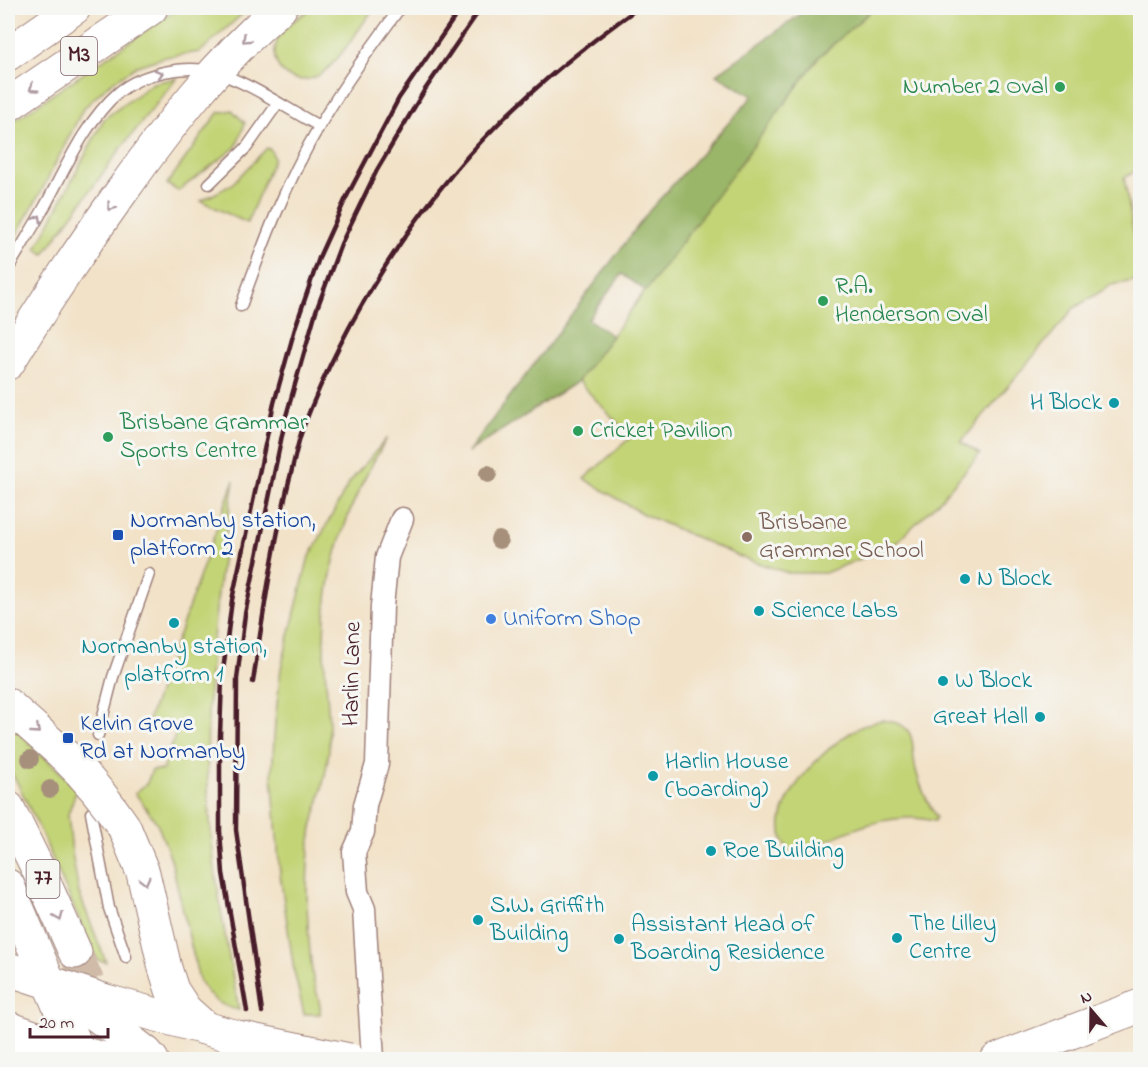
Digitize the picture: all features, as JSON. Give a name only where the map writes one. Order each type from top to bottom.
[{"type":"main road","name":"M3","points":[[8,54],[74,8]]},
{"type":"main road","name":"M3","points":[[8,105],[151,8]]},
{"type":"main road","points":[[8,363],[89,236],[175,118],[243,41],[280,8]]},
{"type":"main road","points":[[8,705],[83,773],[124,827],[143,873],[172,990],[185,1010],[206,1028]]},
{"type":"main road","name":"77","points":[[8,808],[75,952]]},
{"type":"main road","name":"77","points":[[8,886],[53,983]]},
{"type":"main road","points":[[8,969],[106,1001],[206,1028],[349,1059]]},
{"type":"main road","points":[[53,983],[90,1057]]},
{"type":"main road","points":[[53,983],[124,1035],[152,1059]]},
{"type":"main road","points":[[997,1059],[1140,1006]]},
{"type":"main road","points":[[8,1028],[90,1057]]},
{"type":"main road","points":[[8,1050],[19,1059]]},
{"type":"street","name":"Harlin Lane","points":[[373,1059],[364,909],[371,891],[369,851],[363,832],[365,806],[377,764],[379,747],[380,639],[387,557],[402,519]]},
{"type":"lane","points":[[241,306],[277,209],[319,126],[359,64],[400,8]]},
{"type":"lane","points":[[8,269],[79,143],[99,115],[120,92],[146,78],[172,70],[194,68],[214,72],[241,82],[319,126]]},
{"type":"lane","points":[[209,184],[247,147],[278,104]]},
{"type":"lane","points":[[98,735],[114,677],[149,574]]},
{"type":"lane","points":[[91,813],[109,908],[126,957]]},
{"type":"green space","points":[[179,8],[249,8],[200,52],[165,57],[137,66],[107,86],[83,109],[42,190],[8,249],[8,125]]},
{"type":"green space","points":[[312,8],[374,8],[328,68],[311,78],[301,80],[292,78],[278,66],[275,46],[286,27]]},
{"type":"green space","points":[[809,8],[874,8],[819,57],[646,291],[622,274],[588,319],[612,336],[578,381],[468,452],[650,210],[753,96],[716,75]]},
{"type":"green space","points":[[874,8],[1140,8],[1140,180],[1137,170],[1124,178],[1140,280],[1111,285],[1074,308],[961,442],[980,454],[941,499],[897,542],[825,573],[788,573],[743,558],[643,514],[584,479],[631,437],[578,381],[819,57]]},
{"type":"green space","points":[[177,78],[122,147],[44,254],[36,249],[104,119],[153,83]]},
{"type":"green space","points":[[232,110],[245,123],[236,147],[178,191],[167,184],[218,113]]},
{"type":"green space","points":[[267,148],[271,150],[274,158],[247,223],[201,201],[231,185]]},
{"type":"green space","points":[[387,438],[350,511],[341,536],[328,589],[324,644],[329,749],[325,777],[310,839],[307,888],[308,934],[320,1014],[304,1014],[294,971],[280,874],[272,774],[281,668],[308,560],[349,483]]},
{"type":"green space","points":[[234,480],[210,673],[207,750],[215,873],[239,1010],[215,1000],[199,980],[171,859],[157,823],[135,793],[147,783],[152,770],[163,770],[177,730],[148,721]]},
{"type":"green space","points":[[882,720],[904,726],[909,732],[919,780],[936,817],[935,821],[910,818],[865,825],[801,853],[792,854],[782,839],[781,821],[786,803],[796,786],[809,768],[839,741],[863,726]]},
{"type":"green space","points":[[8,721],[77,789],[68,814],[72,853],[79,893],[106,962],[97,960],[40,830],[16,780],[8,769]]},
{"type":"tunnel","points":[[75,952],[103,1017]]},
{"type":"railway","points":[[247,1011],[223,873],[220,831],[222,679],[232,600],[274,403],[296,325],[320,255],[346,198],[399,98],[461,8]]},
{"type":"railway","points":[[262,1012],[236,830],[237,679],[245,614],[286,416],[316,311],[341,244],[377,170],[424,91],[481,8]]},
{"type":"railway","points":[[253,682],[273,556],[299,440],[320,387],[361,306],[412,227],[468,156],[514,108],[548,78],[638,8]]},
{"type":"place","name":"Number 2 Oval","points":[[1060,87]]},
{"type":"place","name":"R.A. Henderson Oval","points":[[823,301]]},
{"type":"place","name":"H Block","points":[[1114,403]]},
{"type":"place","name":"Cricket Pavilion","points":[[578,431]]},
{"type":"place","name":"Brisbane Grammar Sports Centre","points":[[108,437]]},
{"type":"place","name":"Normanby station, platform 2","points":[[118,535]]},
{"type":"place","name":"Brisbane Grammar School","points":[[747,537]]},
{"type":"place","name":"N Block","points":[[965,579]]},
{"type":"place","name":"Science Labs","points":[[759,611]]},
{"type":"place","name":"Uniform Shop","points":[[491,619]]},
{"type":"place","name":"Normanby station, platform 1","points":[[174,623]]},
{"type":"place","name":"W Block","points":[[943,681]]},
{"type":"place","name":"Great Hall","points":[[1040,717]]},
{"type":"place","name":"Kelvin Grove Rd at Normanby","points":[[68,738]]},
{"type":"place","name":"Harlin House (boarding)","points":[[653,776]]},
{"type":"place","name":"Roe Building","points":[[711,851]]},
{"type":"place","name":"S.W. Griffith Building","points":[[478,920]]},
{"type":"place","name":"The Lilley Centre","points":[[897,938]]},
{"type":"place","name":"Assistant Head of Boarding Residence","points":[[619,939]]}]
